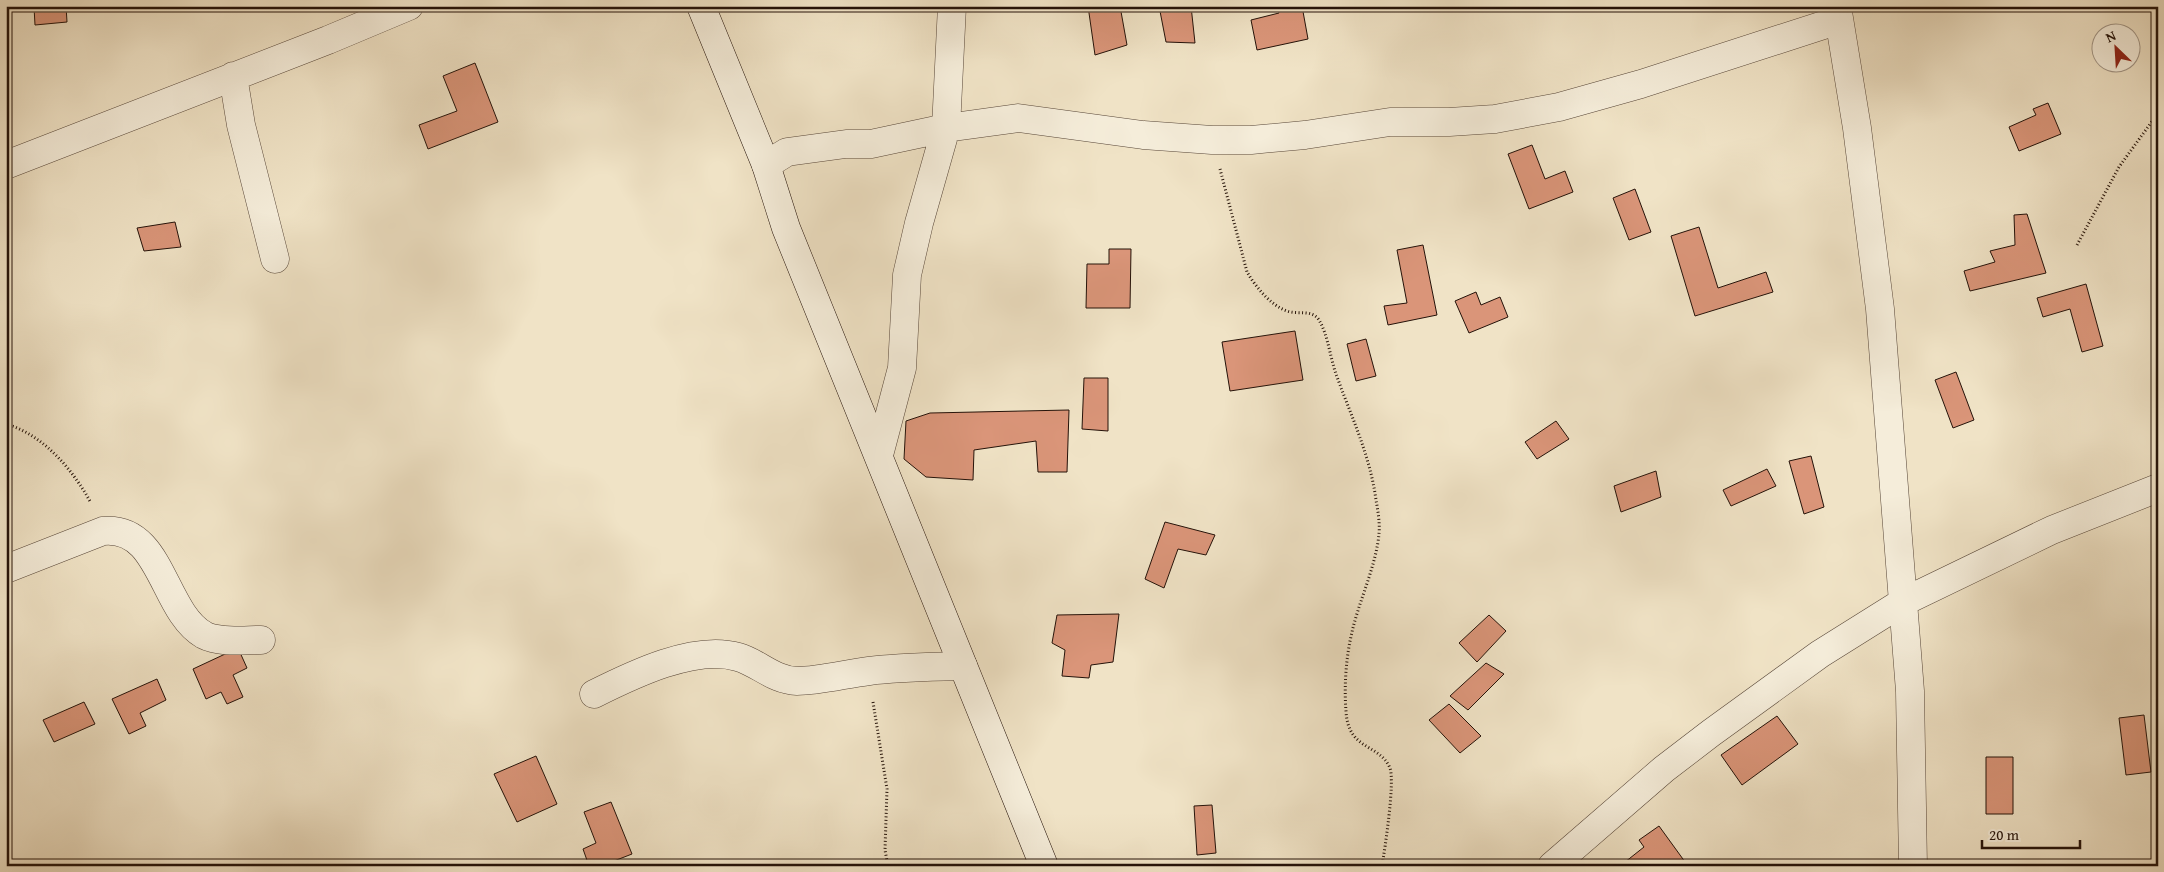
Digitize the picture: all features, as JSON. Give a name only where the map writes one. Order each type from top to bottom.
[{"type":"street","points":[[6,165],[409,6]]},
{"type":"street","points":[[701,6],[766,165],[786,228],[1044,866]]},
{"type":"street","points":[[879,455],[902,368],[907,275],[919,223],[946,128],[952,6]]},
{"type":"street","points":[[766,165],[787,152],[846,144],[872,144],[946,128],[1018,118],[1098,131],[1212,140],[1252,140],[1305,135],[1390,122],[1448,122],[1495,119],[1559,107],[1641,84],[1838,13],[1857,128],[1880,309],[1910,691],[1913,866]]},
{"type":"street","points":[[233,76],[241,125],[275,259]]},
{"type":"street","points":[[1552,866],[1664,769],[1711,733],[1820,654],[1903,602],[2052,530],[2158,488]]},
{"type":"street","points":[[6,569],[103,531],[120,531],[141,543],[182,612],[190,623],[205,635],[220,638],[261,640]]},
{"type":"street","points":[[594,694],[644,670],[695,656],[723,654],[737,656],[766,672],[790,680],[806,680],[868,671],[963,666]]},
{"type":"path","points":[[2077,246],[2119,167],[2158,114]]},
{"type":"path","points":[[1212,140],[1247,272],[1253,283],[1267,298],[1287,311],[1312,314],[1320,322],[1372,475],[1379,517],[1379,534],[1351,633],[1347,668],[1346,714],[1351,731],[1357,742],[1379,754],[1390,769],[1392,783],[1382,866]]},
{"type":"path","points":[[6,424],[31,434],[64,464],[90,501],[103,531]]},
{"type":"path","points":[[868,671],[887,789],[885,850],[888,866]]},
{"type":"building","points":[[6,6],[66,6],[67,22],[35,25],[34,7],[6,10]]},
{"type":"building","points":[[1088,6],[1120,6],[1127,45],[1095,55]]},
{"type":"building","points":[[1159,6],[1191,6],[1195,43],[1166,42]]},
{"type":"building","points":[[1278,6],[1302,6],[1308,39],[1257,50],[1251,20],[1279,13]]},
{"type":"building","points":[[475,63],[498,122],[428,149],[419,125],[457,111],[443,76]]},
{"type":"building","points":[[2048,103],[2061,134],[2019,151],[2009,127],[2036,115],[2033,109]]},
{"type":"building","points":[[1532,145],[1545,179],[1565,171],[1573,192],[1529,209],[1508,154]]},
{"type":"building","points":[[1635,189],[1651,232],[1629,240],[1613,198]]},
{"type":"building","points":[[2027,214],[2046,273],[1970,291],[1964,271],[1995,262],[1990,251],[2015,245],[2014,215]]},
{"type":"building","points":[[175,222],[181,247],[144,251],[137,228]]},
{"type":"building","points":[[1699,227],[1718,288],[1766,272],[1773,292],[1695,316],[1671,236]]},
{"type":"building","points":[[1423,245],[1437,315],[1388,325],[1384,306],[1407,303],[1397,250]]},
{"type":"building","points":[[1109,249],[1131,249],[1130,308],[1086,308],[1087,264],[1109,264]]},
{"type":"building","points":[[2086,284],[2103,346],[2082,352],[2070,309],[2043,317],[2037,298]]},
{"type":"building","points":[[1476,292],[1481,305],[1500,297],[1508,317],[1469,333],[1455,301]]},
{"type":"building","points":[[1295,331],[1303,380],[1230,391],[1222,342]]},
{"type":"building","points":[[1366,339],[1376,376],[1356,381],[1347,344]]},
{"type":"building","points":[[1956,372],[1974,420],[1953,428],[1935,380]]},
{"type":"building","points":[[1084,378],[1108,378],[1108,431],[1082,429]]},
{"type":"building","points":[[1069,410],[1067,472],[1038,472],[1036,441],[974,450],[973,480],[926,477],[904,459],[906,421],[930,413]]},
{"type":"building","points":[[1556,421],[1569,439],[1537,459],[1525,442]]},
{"type":"building","points":[[1811,456],[1824,507],[1804,514],[1789,461]]},
{"type":"building","points":[[1767,469],[1776,486],[1731,506],[1723,490]]},
{"type":"building","points":[[1656,471],[1661,497],[1621,512],[1614,486]]},
{"type":"building","points":[[1165,522],[1215,535],[1206,555],[1178,549],[1164,588],[1145,579]]},
{"type":"building","points":[[1119,614],[1113,662],[1091,665],[1089,678],[1062,676],[1065,650],[1052,643],[1057,615]]},
{"type":"building","points":[[1489,615],[1506,631],[1477,662],[1459,643]]},
{"type":"building","points":[[238,648],[247,668],[233,675],[243,697],[227,704],[221,692],[206,699],[193,669]]},
{"type":"building","points":[[1486,663],[1504,674],[1468,710],[1450,696]]},
{"type":"building","points":[[157,679],[166,700],[140,713],[146,726],[129,734],[112,699]]},
{"type":"building","points":[[84,702],[95,724],[54,742],[43,720]]},
{"type":"building","points":[[1449,704],[1481,736],[1460,753],[1429,720]]},
{"type":"building","points":[[2155,708],[2158,708],[2158,744]]},
{"type":"building","points":[[2144,715],[2151,772],[2126,775],[2119,718]]},
{"type":"building","points":[[1777,716],[1798,744],[1742,785],[1721,755]]},
{"type":"building","points":[[536,756],[557,804],[517,822],[494,774]]},
{"type":"building","points":[[1986,757],[2013,757],[2013,814],[1986,814]]},
{"type":"building","points":[[611,802],[632,854],[601,866],[589,866],[583,849],[596,843],[584,812]]},
{"type":"building","points":[[1212,805],[1216,853],[1197,855],[1194,806]]},
{"type":"building","points":[[1659,826],[1688,866],[1620,866],[1644,847],[1639,840]]},
{"type":"building","points":[[1829,861],[1829,866],[1805,866]]}]
